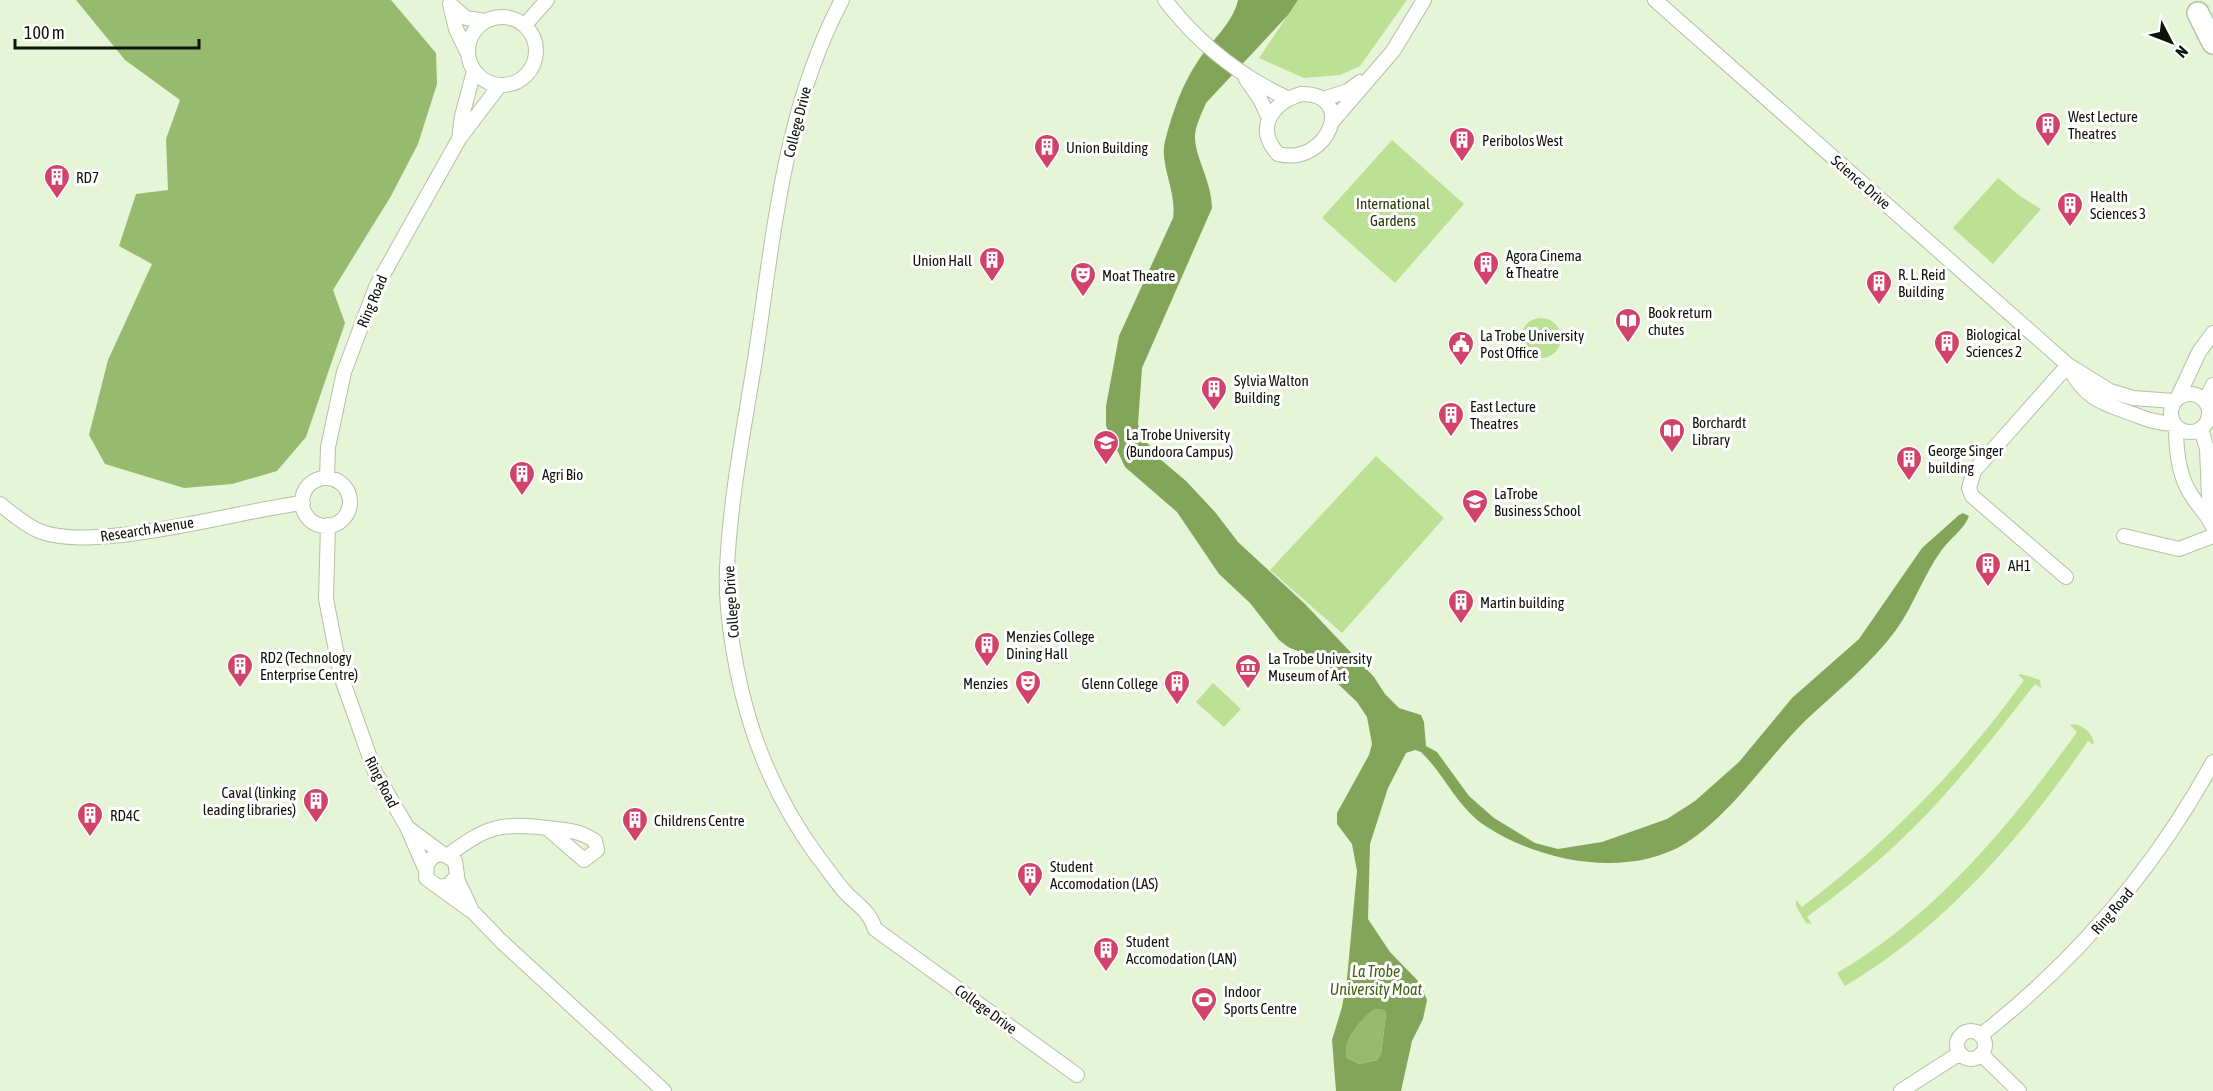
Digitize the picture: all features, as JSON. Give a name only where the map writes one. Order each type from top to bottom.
[{"type":"main road","points":[[2200,12],[2213,43]]},
{"type":"street","points":[[525,25],[547,0]]},
{"type":"street","name":"College Drive","points":[[842,0],[813,61],[793,130],[777,207],[738,468],[727,571],[733,641],[743,695],[770,778],[791,819],[845,892],[871,915],[875,929],[1077,1075]]},
{"type":"street","points":[[1165,0],[1205,42],[1243,75],[1287,98]]},
{"type":"street","points":[[1243,75],[1260,99],[1269,118],[1270,146],[1278,154],[1296,157],[1317,147],[1324,139],[1332,122],[1379,69],[1424,0]]},
{"type":"street","name":"Science Drive","points":[[1655,0],[2068,365],[2110,391],[2133,398],[2176,399]]},
{"type":"street","points":[[449,2],[466,18],[484,21]]},
{"type":"street","points":[[449,2],[456,29],[474,71],[481,79],[500,85],[516,82],[524,77],[534,62],[535,43],[525,25],[513,18],[498,16],[484,21],[471,34],[467,52]]},
{"type":"street","points":[[1323,99],[1348,90],[1379,69]]},
{"type":"street","name":"Ring Road","points":[[459,139],[474,71]]},
{"type":"street","name":"Ring Road","points":[[327,478],[328,447],[344,372],[376,287],[459,139],[500,85]]},
{"type":"street","points":[[1269,118],[1279,103],[1287,98],[1309,94],[1323,99],[1330,107],[1332,122]]},
{"type":"street","points":[[2211,524],[2190,495],[2176,446],[2175,425],[2171,410],[2191,366],[2213,333]]},
{"type":"street","points":[[2066,577],[1972,496],[1969,488],[1974,471],[2068,365]]},
{"type":"street","name":"Science Drive","points":[[2068,365],[2080,387],[2103,404],[2154,423],[2175,425]]},
{"type":"street","points":[[2205,401],[2213,385]]},
{"type":"street","points":[[2103,404],[2110,391]]},
{"type":"street","points":[[2176,399],[2193,393],[2205,401],[2209,415],[2201,429],[2207,449],[2211,524]]},
{"type":"street","points":[[2175,425],[2186,432],[2201,429]]},
{"type":"street","points":[[327,478],[340,482],[346,488],[350,501],[346,515],[341,520],[328,525],[320,525],[308,516],[303,503],[307,488],[312,483],[327,478]]},
{"type":"street","name":"Research Avenue","points":[[0,504],[37,530],[80,539],[134,533],[303,503]]},
{"type":"street","name":"Ring Road","points":[[328,525],[326,599],[341,676],[375,772],[407,827],[425,868]]},
{"type":"street","points":[[2124,536],[2179,549],[2213,536]]},
{"type":"street","name":"Ring Road","points":[[1981,1035],[2016,1008],[2061,967],[2133,886],[2159,853],[2213,762]]},
{"type":"street","points":[[548,828],[513,824],[495,827],[445,855],[429,859],[425,868],[426,878],[472,911],[501,941],[664,1091]]},
{"type":"street","name":"Ring Road","points":[[407,827],[445,855]]},
{"type":"street","points":[[439,887],[449,885],[479,835]]},
{"type":"street","points":[[445,855],[455,861],[457,874],[472,911]]},
{"type":"street","points":[[1970,1031],[1981,1035],[1985,1045],[1981,1054],[1972,1058],[1960,1053],[1958,1041],[1962,1034],[1970,1031]]},
{"type":"street","points":[[1901,1091],[1960,1053]]},
{"type":"street","points":[[1981,1054],[2019,1091]]},
{"type":"green space","points":[[1298,0],[1407,0],[1360,66],[1340,75],[1304,78],[1259,58]]},
{"type":"green space","name":"International Gardens","points":[[1392,140],[1464,204],[1395,283],[1322,218]]},
{"type":"green space","points":[[1998,178],[2041,209],[1993,264],[1953,228]]},
{"type":"green space","points":[[1541,318],[1555,324],[1561,338],[1555,352],[1541,358],[1527,352],[1521,338],[1527,324]]},
{"type":"green space","points":[[1376,456],[1444,518],[1342,633],[1270,570]]},
{"type":"green space","points":[[2018,675],[2040,680],[2041,688],[2035,684],[1959,778],[1910,831],[1860,876],[1807,917],[1812,924],[1806,923],[1796,906],[1796,900],[1802,907],[1833,883],[1922,802],[2000,712],[2024,680]]},
{"type":"green space","points":[[1213,683],[1241,709],[1224,727],[1196,702]]},
{"type":"green space","points":[[2070,725],[2078,725],[2086,730],[2092,737],[2094,745],[2088,741],[2009,845],[1949,908],[1881,963],[1845,986],[1837,973],[1873,950],[1907,924],[1939,896],[1998,833],[2077,732]]},
{"type":"shaded area","points":[[76,0],[391,0],[436,53],[437,84],[418,144],[391,196],[333,290],[345,323],[306,437],[277,471],[232,484],[184,488],[105,464],[89,435],[108,360],[152,264],[119,246],[136,194],[168,190],[166,139],[180,100],[125,60]]},
{"type":"shaded area","points":[[1375,1009],[1384,1010],[1386,1014],[1381,1054],[1377,1060],[1359,1064],[1347,1058],[1347,1044],[1359,1024]]},
{"type":"water","name":"La Trobe University Moat","points":[[1238,0],[1298,0],[1288,15],[1206,103],[1199,119],[1195,143],[1209,188],[1212,208],[1142,368],[1138,424],[1142,436],[1160,459],[1186,481],[1215,512],[1238,542],[1305,604],[1374,677],[1385,694],[1399,708],[1421,715],[1424,722],[1426,746],[1437,752],[1469,796],[1494,818],[1535,843],[1558,849],[1602,842],[1667,819],[1695,801],[1739,762],[1792,698],[1859,639],[1922,548],[1959,515],[1963,513],[1969,516],[1964,526],[1941,551],[1908,611],[1876,654],[1791,735],[1719,817],[1686,843],[1663,854],[1638,861],[1585,862],[1533,849],[1487,827],[1468,811],[1421,752],[1415,750],[1406,753],[1388,788],[1370,844],[1368,919],[1390,952],[1420,983],[1427,1000],[1423,1019],[1412,1041],[1401,1091],[1336,1091],[1332,1040],[1342,1007],[1347,979],[1357,871],[1352,844],[1337,824],[1337,813],[1369,755],[1372,744],[1367,717],[1357,702],[1336,682],[1322,661],[1288,647],[1279,640],[1250,603],[1219,574],[1177,512],[1125,467],[1106,426],[1106,406],[1119,336],[1173,218],[1173,198],[1164,159],[1165,141],[1171,120],[1182,89],[1192,70],[1227,24]],"holes":[[[1375,1009],[1384,1010],[1386,1014],[1381,1054],[1377,1060],[1359,1064],[1347,1058],[1347,1044],[1359,1024]]]},
{"type":"place","name":"West Lecture Theatres","points":[[2048,148]]},
{"type":"place","name":"Peribolos West","points":[[1462,163]]},
{"type":"place","name":"Union Building","points":[[1047,170]]},
{"type":"place","name":"RD7","points":[[57,200]]},
{"type":"place","name":"Health Sciences 3","points":[[2070,228]]},
{"type":"place","name":"Union Hall","points":[[992,283]]},
{"type":"place","name":"Agora Cinema & Theatre","points":[[1486,287]]},
{"type":"place","name":"Moat Theatre","points":[[1083,298]]},
{"type":"place","name":"R. L. Reid Building","points":[[1879,306]]},
{"type":"place","name":"Book return chutes","points":[[1628,344]]},
{"type":"place","name":"Biological Sciences 2","points":[[1947,366]]},
{"type":"place","name":"La Trobe University Post Office","points":[[1461,367]]},
{"type":"place","name":"Sylvia Walton Building","points":[[1214,412]]},
{"type":"place","name":"East Lecture Theatres","points":[[1451,438]]},
{"type":"place","name":"Borchardt Library","points":[[1672,454]]},
{"type":"place","name":"La Trobe University (Bundoora Campus)","points":[[1106,466]]},
{"type":"place","name":"George Singer building","points":[[1909,482]]},
{"type":"place","name":"Agri Bio","points":[[522,497]]},
{"type":"place","name":"LaTrobe Business School","points":[[1475,525]]},
{"type":"place","name":"AH1","points":[[1988,588]]},
{"type":"place","name":"Martin building","points":[[1461,625]]},
{"type":"place","name":"Menzies College Dining Hall","points":[[987,668]]},
{"type":"place","name":"RD2 (Technology Enterprise Centre)","points":[[240,689]]},
{"type":"place","name":"La Trobe University Museum of Art","points":[[1248,690]]},
{"type":"place","name":"Menzies","points":[[1028,706]]},
{"type":"place","name":"Glenn College","points":[[1177,706]]},
{"type":"place","name":"Caval (linking leading libraries)","points":[[316,824]]},
{"type":"place","name":"RD4C","points":[[90,838]]},
{"type":"place","name":"Childrens Centre","points":[[635,843]]},
{"type":"place","name":"Student Accomodation (LAS)","points":[[1030,898]]},
{"type":"place","name":"Student Accomodation (LAN)","points":[[1106,973]]},
{"type":"place","name":"Indoor Sports Centre","points":[[1204,1023]]}]
